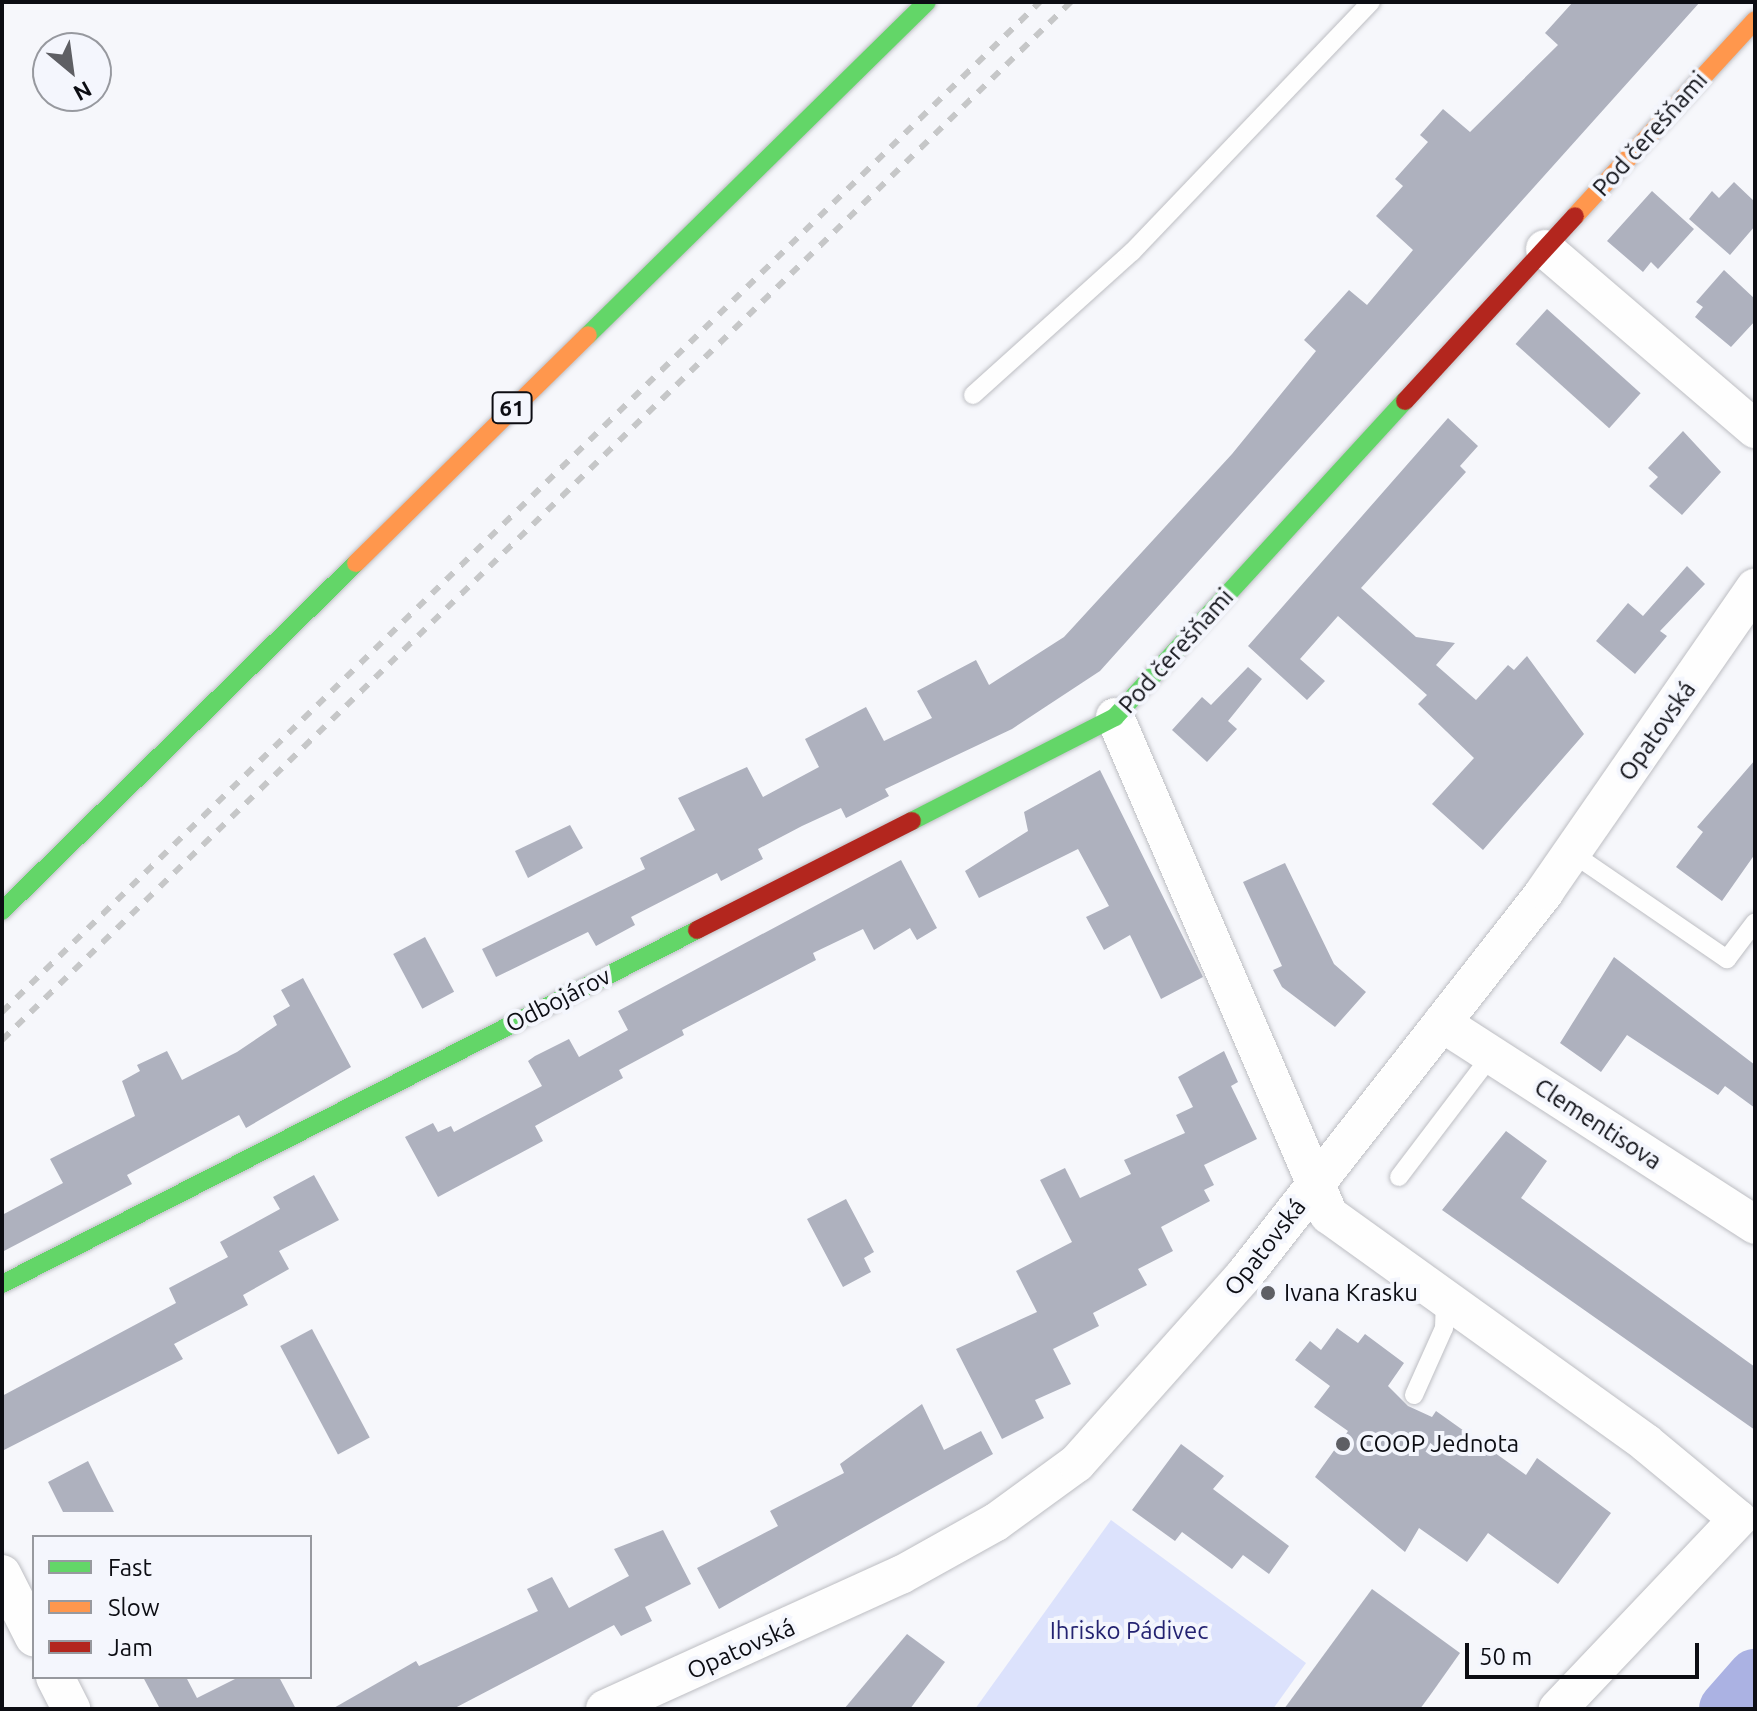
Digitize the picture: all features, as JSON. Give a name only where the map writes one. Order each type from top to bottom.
[{"type":"street","name":"61","points":[[883,40],[914,2]]},
{"type":"street","name":"61","points":[[2,911],[883,40],[927,2]]},
{"type":"street","name":"Pod čerešňami","points":[[1319,1177],[1115,717],[1755,20]]},
{"type":"street","points":[[1545,249],[1755,429]]},
{"type":"street","name":"Opatovská","points":[[632,1704],[901,1575],[996,1522],[1077,1463],[1156,1380],[1442,1023],[1572,853],[1755,588]]},
{"type":"street","name":"Odbojárov","points":[[2,1284],[1115,717]]},
{"type":"street","name":"Clementisova","points":[[1442,1023],[1755,1225]]},
{"type":"street","points":[[1319,1177],[1329,1215],[1747,1511],[1558,1709]]},
{"type":"street","points":[[2,1574],[32,1633]]},
{"type":"street","points":[[56,1679],[71,1709]]},
{"type":"lane","points":[[973,395],[1132,252],[1371,2]]},
{"type":"lane","points":[[1572,853],[1727,959],[1755,922]]},
{"type":"lane","points":[[1399,1177],[1491,1056]]},
{"type":"lane","points":[[1414,1395],[1444,1328],[1445,1299]]},
{"type":"green space","name":"Ihrisko Pádivec","points":[[1111,1520],[1306,1663],[1273,1709],[975,1709]]},
{"type":"building","points":[[1573,2],[1700,2],[1100,671],[1012,729],[885,789],[889,796],[846,818],[841,808],[802,826],[758,849],[763,859],[721,881],[717,873],[631,917],[635,925],[596,946],[588,932],[496,977],[482,949],[645,869],[640,858],[695,830],[678,798],[747,767],[763,797],[819,767],[805,739],[866,707],[884,741],[932,718],[917,691],[976,660],[989,685],[1064,637],[1232,454],[1316,351],[1304,340],[1349,290],[1367,305],[1413,250],[1376,216],[1403,186],[1395,179],[1428,142],[1420,135],[1443,109],[1470,132],[1558,45],[1545,33]]},
{"type":"building","points":[[1734,182],[1755,202],[1755,226],[1730,255],[1689,219],[1712,191],[1719,198]]},
{"type":"building","points":[[1652,191],[1694,229],[1658,269],[1651,262],[1643,272],[1607,241]]},
{"type":"building","points":[[1724,270],[1755,299],[1755,321],[1731,347],[1695,317],[1703,307],[1696,302]]},
{"type":"building","points":[[1547,309],[1641,393],[1609,428],[1516,344]]},
{"type":"building","points":[[1448,418],[1478,446],[1460,466],[1466,472],[1361,588],[1416,637],[1455,643],[1436,665],[1476,700],[1508,665],[1514,670],[1527,656],[1584,734],[1483,850],[1432,804],[1474,758],[1418,704],[1427,695],[1338,616],[1300,659],[1325,681],[1307,700],[1248,646]]},
{"type":"building","points":[[1683,431],[1721,472],[1682,515],[1649,486],[1658,477],[1648,468]]},
{"type":"building","points":[[1687,566],[1705,584],[1660,631],[1667,636],[1635,674],[1596,641],[1628,603],[1643,616]]},
{"type":"building","points":[[1248,667],[1262,679],[1228,721],[1237,729],[1207,762],[1172,730],[1202,697],[1211,705]]},
{"type":"building","points":[[1755,760],[1755,854],[1722,901],[1676,867],[1703,832],[1697,827]]},
{"type":"building","points":[[1100,770],[1203,977],[1161,999],[1130,935],[1104,950],[1086,917],[1109,906],[1078,849],[979,898],[965,871],[1028,831],[1024,812]]},
{"type":"building","points":[[570,825],[583,848],[528,878],[515,851]]},
{"type":"building","points":[[901,860],[937,928],[917,940],[910,928],[874,950],[863,929],[813,953],[816,960],[682,1030],[684,1035],[619,1070],[623,1078],[535,1126],[543,1141],[438,1197],[405,1137],[433,1123],[438,1132],[451,1126],[454,1132],[542,1086],[528,1061],[535,1056],[569,1039],[579,1057],[628,1030],[618,1011]]},
{"type":"building","points":[[1285,863],[1334,964],[1366,992],[1335,1027],[1282,987],[1273,970],[1282,966],[1243,882]]},
{"type":"building","points":[[425,937],[454,992],[422,1009],[393,954]]},
{"type":"building","points":[[1614,957],[1755,1065],[1755,1108],[1725,1086],[1718,1095],[1627,1035],[1601,1072],[1560,1043]]},
{"type":"building","points":[[303,978],[351,1067],[246,1128],[239,1115],[127,1175],[132,1184],[2,1252],[2,1215],[63,1183],[50,1159],[135,1116],[122,1081],[140,1071],[137,1065],[167,1051],[182,1080],[237,1052],[277,1025],[273,1016],[290,1006],[281,990]]},
{"type":"building","points":[[1224,1051],[1238,1082],[1231,1086],[1257,1139],[1204,1165],[1214,1185],[1204,1190],[1210,1201],[1161,1227],[1173,1251],[1138,1269],[1147,1285],[1093,1313],[1099,1326],[1053,1349],[1071,1384],[1035,1400],[1044,1418],[1002,1439],[956,1349],[1037,1312],[1016,1271],[1072,1242],[1040,1180],[1065,1168],[1080,1198],[1131,1174],[1124,1160],[1185,1133],[1176,1115],[1193,1107],[1178,1077]]},
{"type":"building","points":[[1506,1131],[1547,1161],[1521,1198],[1755,1367],[1755,1430],[1442,1210]]},
{"type":"building","points":[[314,1175],[339,1220],[279,1251],[289,1269],[243,1295],[248,1305],[174,1344],[183,1359],[2,1451],[2,1396],[176,1303],[169,1288],[228,1257],[220,1242],[280,1209],[273,1197]]},
{"type":"building","points":[[846,1199],[874,1252],[864,1258],[871,1272],[843,1287],[807,1219]]},
{"type":"building","points":[[1337,1328],[1358,1343],[1365,1334],[1404,1363],[1388,1386],[1408,1406],[1432,1417],[1436,1411],[1526,1475],[1537,1458],[1611,1513],[1558,1584],[1488,1533],[1467,1562],[1419,1528],[1405,1552],[1315,1477],[1348,1431],[1314,1407],[1330,1386],[1295,1360],[1310,1341],[1321,1350]]},
{"type":"building","points":[[312,1329],[370,1438],[338,1455],[280,1346]]},
{"type":"building","points":[[922,1404],[944,1450],[981,1431],[993,1454],[719,1609],[697,1568],[778,1526],[770,1511],[844,1473],[840,1464]]},
{"type":"building","points":[[1181,1444],[1224,1476],[1213,1489],[1289,1546],[1269,1574],[1243,1555],[1232,1569],[1182,1532],[1175,1541],[1132,1510]]},
{"type":"building","points":[[88,1461],[114,1512],[63,1512],[48,1482]]},
{"type":"building","points":[[663,1530],[691,1584],[645,1607],[652,1621],[621,1636],[614,1625],[453,1709],[332,1709],[416,1661],[419,1666],[538,1611],[527,1589],[552,1577],[569,1608],[629,1576],[614,1549]]},
{"type":"building","points":[[1372,1589],[1460,1653],[1420,1709],[1284,1709]]},
{"type":"building","points":[[907,1634],[945,1662],[910,1709],[844,1709]]},
{"type":"building","points":[[144,1679],[187,1679],[197,1698],[235,1679],[280,1679],[296,1709],[160,1709]]},
{"type":"waterway","points":[[1727,1709],[1755,1677]]},
{"type":"railway","points":[[2,1012],[1040,2]]},
{"type":"railway","points":[[2,1040],[1071,2]]},
{"type":"traffic: fast","points":[[588,335],[927,2]]},
{"type":"traffic: fast","points":[[912,821],[1115,717],[1405,401]]},
{"type":"traffic: fast","points":[[2,911],[356,563]]},
{"type":"traffic: fast","points":[[2,1284],[697,930]]},
{"type":"traffic: slow","points":[[1575,216],[1755,20]]},
{"type":"traffic: slow","points":[[356,563],[588,335]]},
{"type":"traffic: jam","points":[[1405,401],[1575,216]]},
{"type":"traffic: jam","points":[[697,930],[912,821]]},
{"type":"place","name":"Ivana Krasku","points":[[1268,1293]]},
{"type":"place","name":"COOP Jednota","points":[[1343,1444]]}]
